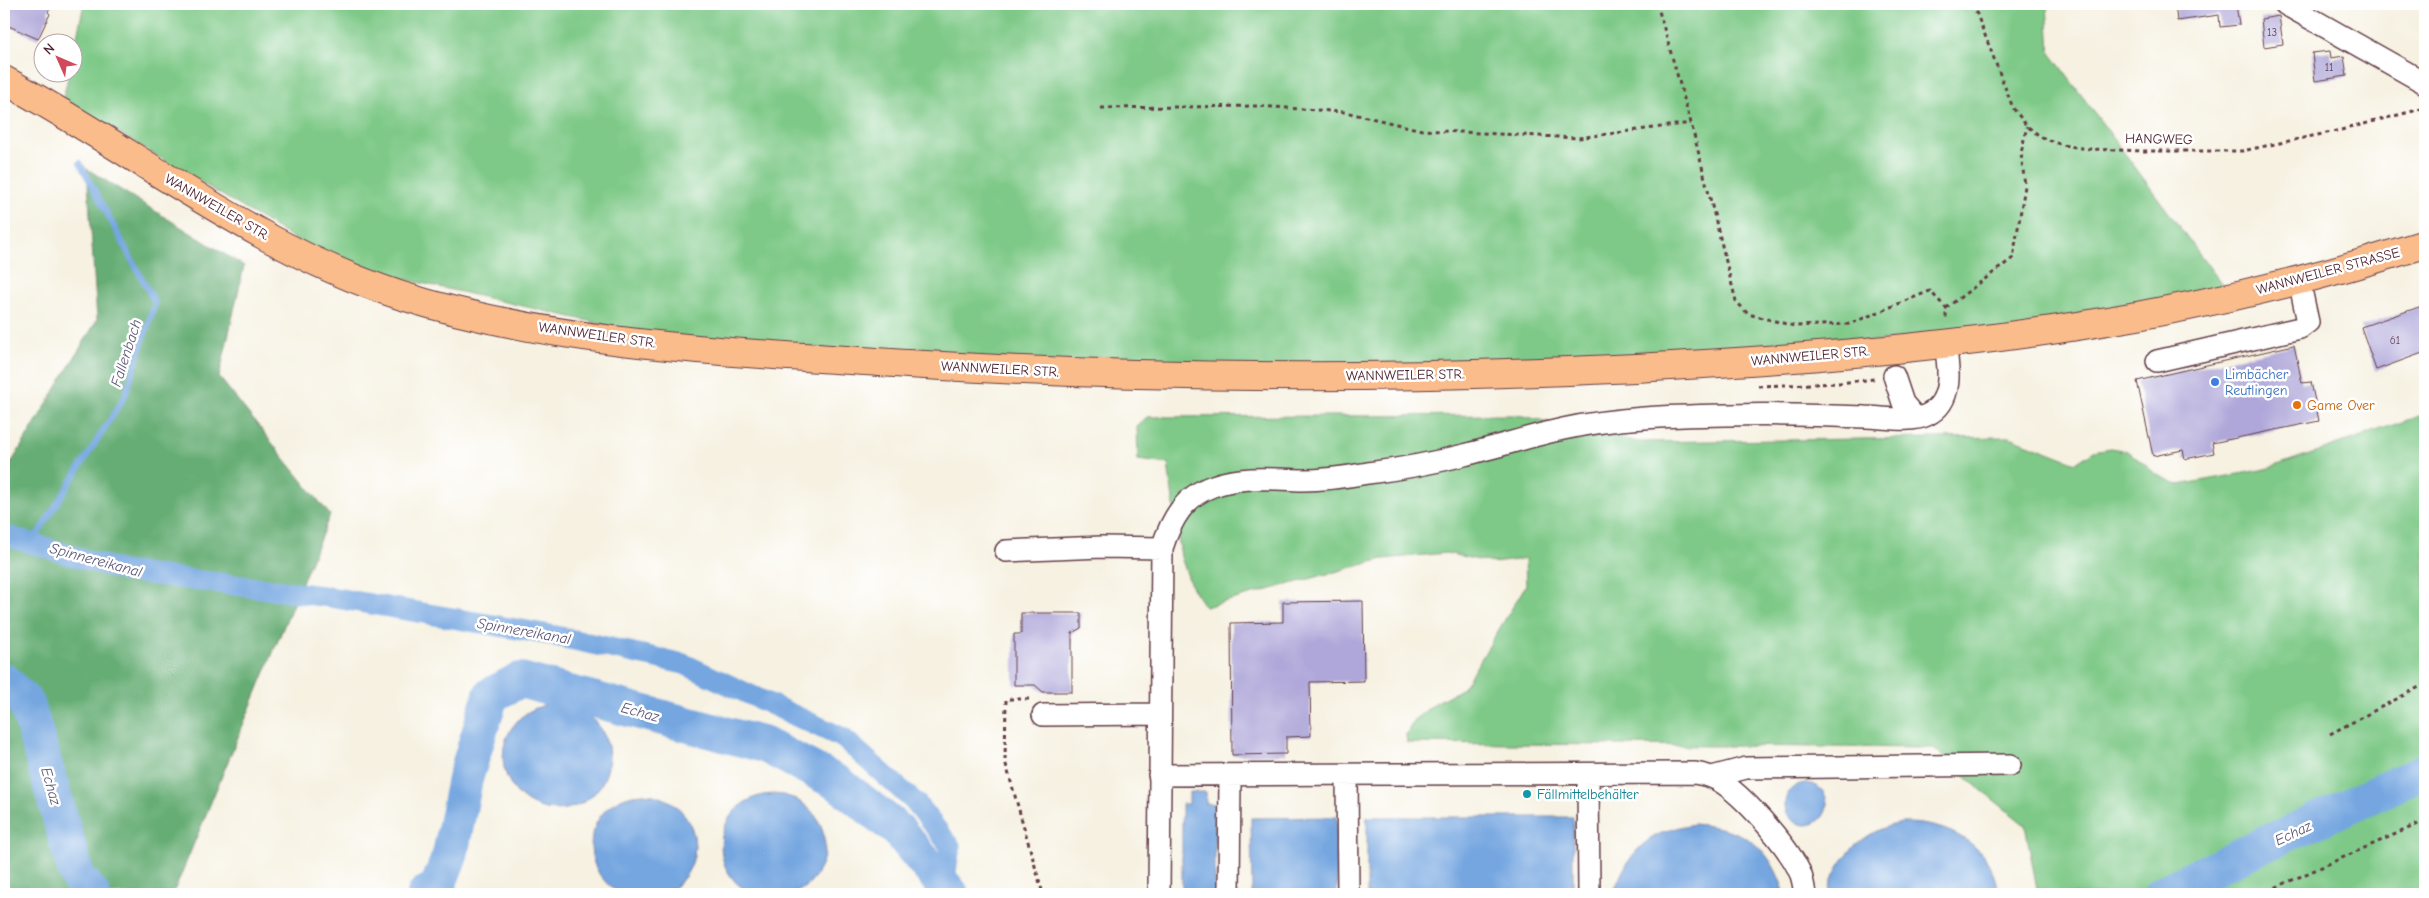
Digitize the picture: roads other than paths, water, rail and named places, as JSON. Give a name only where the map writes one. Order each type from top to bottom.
[{"type":"main road","name":"WANNWEILER STR.","points":[[4,80],[238,221],[301,255],[366,284],[434,305],[479,316],[578,334],[650,343],[834,359],[1084,372],[1313,375],[1583,370],[1784,359],[1945,344],[2088,325],[2230,296]]},
{"type":"main road","name":"WANNWEILER STRASSE","points":[[2230,296],[2299,280],[2425,244]]},
{"type":"street","points":[[2285,4],[2425,80]]},
{"type":"street","points":[[2157,361],[2300,328],[2308,322],[2299,280]]},
{"type":"street","points":[[1159,894],[1162,548],[1169,528],[1180,508],[1196,494],[1215,485],[1271,478],[1329,479],[1410,467],[1462,456],[1563,429],[1637,419],[1729,415],[1915,418],[1926,416],[1945,398],[1949,368],[1945,344]]},
{"type":"street","points":[[1894,376],[1903,403],[1915,418]]},
{"type":"street","points":[[1006,551],[1102,547],[1162,548]]},
{"type":"street","points":[[1043,715],[1160,714]]},
{"type":"street","points":[[1712,777],[1746,768],[2010,765]]},
{"type":"street","points":[[1159,775],[1588,775],[1695,773],[1712,777],[1724,784],[1748,806],[1782,844],[1801,875],[1805,894]]},
{"type":"street","points":[[1347,774],[1348,894]]},
{"type":"street","points":[[1588,775],[1588,894]]},
{"type":"street","points":[[1229,894],[1230,776]]},
{"type":"water","points":[[556,704],[576,708],[593,720],[605,737],[609,757],[605,777],[593,794],[576,806],[556,810],[536,806],[519,794],[507,777],[503,757],[507,737],[519,720],[536,708]]},
{"type":"water","points":[[1802,783],[1810,783],[1821,789],[1827,804],[1821,819],[1810,825],[1802,825],[1791,819],[1785,808],[1785,800],[1791,789]]},
{"type":"water","points":[[1189,792],[1206,792],[1206,804],[1215,804],[1215,894],[1182,894],[1182,804],[1189,804]]},
{"type":"water","points":[[643,794],[663,798],[680,809],[691,826],[695,846],[691,866],[680,883],[663,894],[643,898],[623,894],[606,883],[595,866],[591,846],[595,826],[606,809],[623,798]]},
{"type":"water","points":[[773,794],[793,798],[810,809],[821,826],[825,846],[821,866],[810,883],[793,894],[773,898],[753,894],[736,883],[725,866],[721,846],[725,826],[736,809],[753,798]]},
{"type":"water","points":[[1337,817],[1337,894],[1252,894],[1251,818]]},
{"type":"water","points":[[1367,817],[1573,817],[1573,894],[1367,894]]},
{"type":"water","points":[[1902,823],[1935,827],[1965,839],[1977,849],[1987,862],[1994,877],[1998,894],[1828,894],[1837,869],[1854,847],[1864,839],[1888,826]]},
{"type":"water","points":[[1694,824],[1727,830],[1753,842],[1763,851],[1771,863],[1779,877],[1785,894],[1613,894],[1619,879],[1633,855],[1651,838],[1663,832]]},
{"type":"waterway","name":"Fallenbach","points":[[32,543],[125,396],[155,303],[80,163]]},
{"type":"waterway","name":"Spinnereikanal","points":[[4,535],[123,571],[330,597],[551,635],[684,664],[843,738],[916,803],[950,846],[944,885]]},
{"type":"waterway","name":"Echaz","points":[[425,894],[437,888],[450,855],[465,779],[491,695],[520,680],[765,745],[838,783],[898,830],[951,894]]},
{"type":"waterway","name":"Echaz","points":[[4,681],[27,704],[77,876],[92,894]]},
{"type":"waterway","name":"Echaz","points":[[2161,894],[2243,854],[2425,771]]},
{"type":"place","name":"Limbächer Reutlingen","points":[[2215,382]]},
{"type":"place","name":"Game Over","points":[[2297,405]]},
{"type":"place","name":"Fällmittelbehälter","points":[[1527,794]]}]
